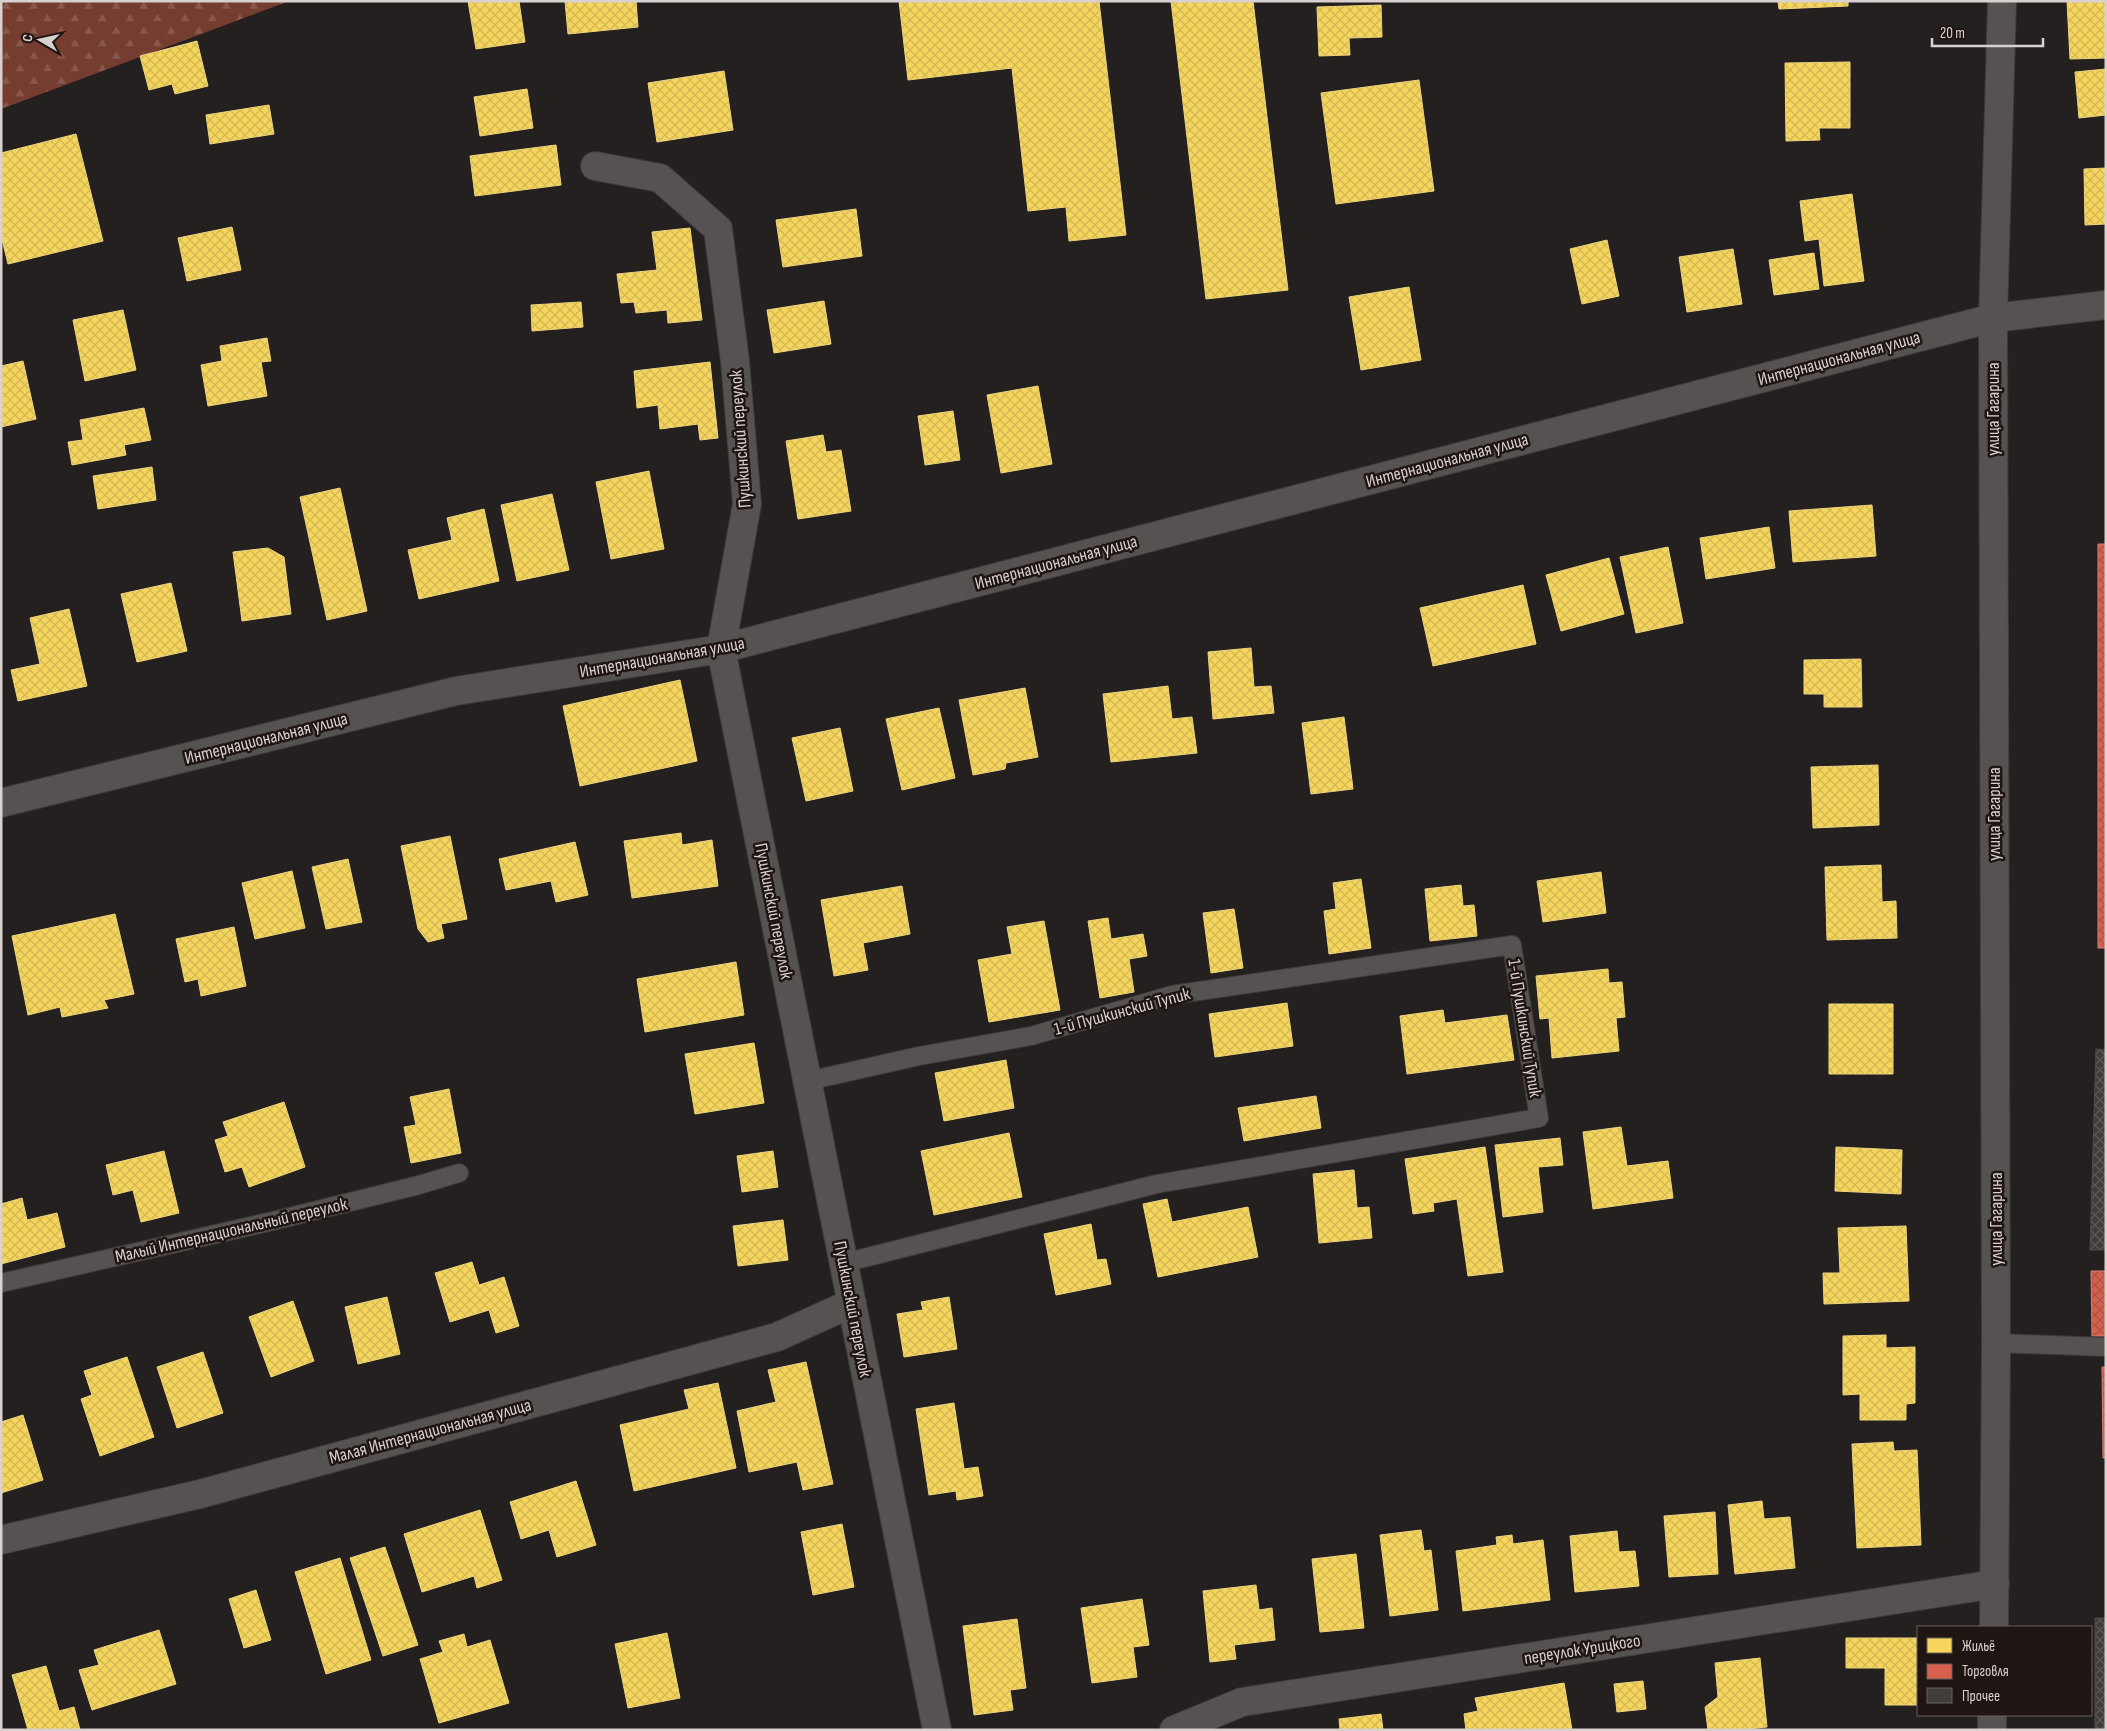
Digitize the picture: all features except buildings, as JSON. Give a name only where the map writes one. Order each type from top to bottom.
[{"type":"street","name":"улица Гагарина","points":[[1994,1626],[1996,1343],[1993,318],[2002,1]]},
{"type":"street","name":"Пушкинский переулок","points":[[595,166],[660,178],[718,230],[735,361],[747,504],[721,650],[937,1730]]},
{"type":"street","name":"Интернациональная улица","points":[[1,803],[456,691],[721,650],[1993,318],[2106,305]]},
{"type":"street","name":"Малая Интернациональная улица","points":[[1,1540],[200,1494],[777,1337],[852,1302]]},
{"type":"street","name":"переулок Урицкого","points":[[1174,1730],[1242,1702],[1995,1584]]},
{"type":"street","points":[[1992,1716],[1992,1730]]},
{"type":"lane","name":"1-й Пушкинский Тупик","points":[[808,1081],[919,1056],[1031,1036],[1172,995],[1512,945],[1539,1118],[1157,1184],[844,1263]]},
{"type":"lane","name":"Малый Интернациональный переулок","points":[[1,1283],[273,1221],[419,1185],[459,1173]]},
{"type":"lane","points":[[1996,1343],[2106,1347]]},
{"type":"green space","points":[[1,1],[289,1],[1,109]]}]
